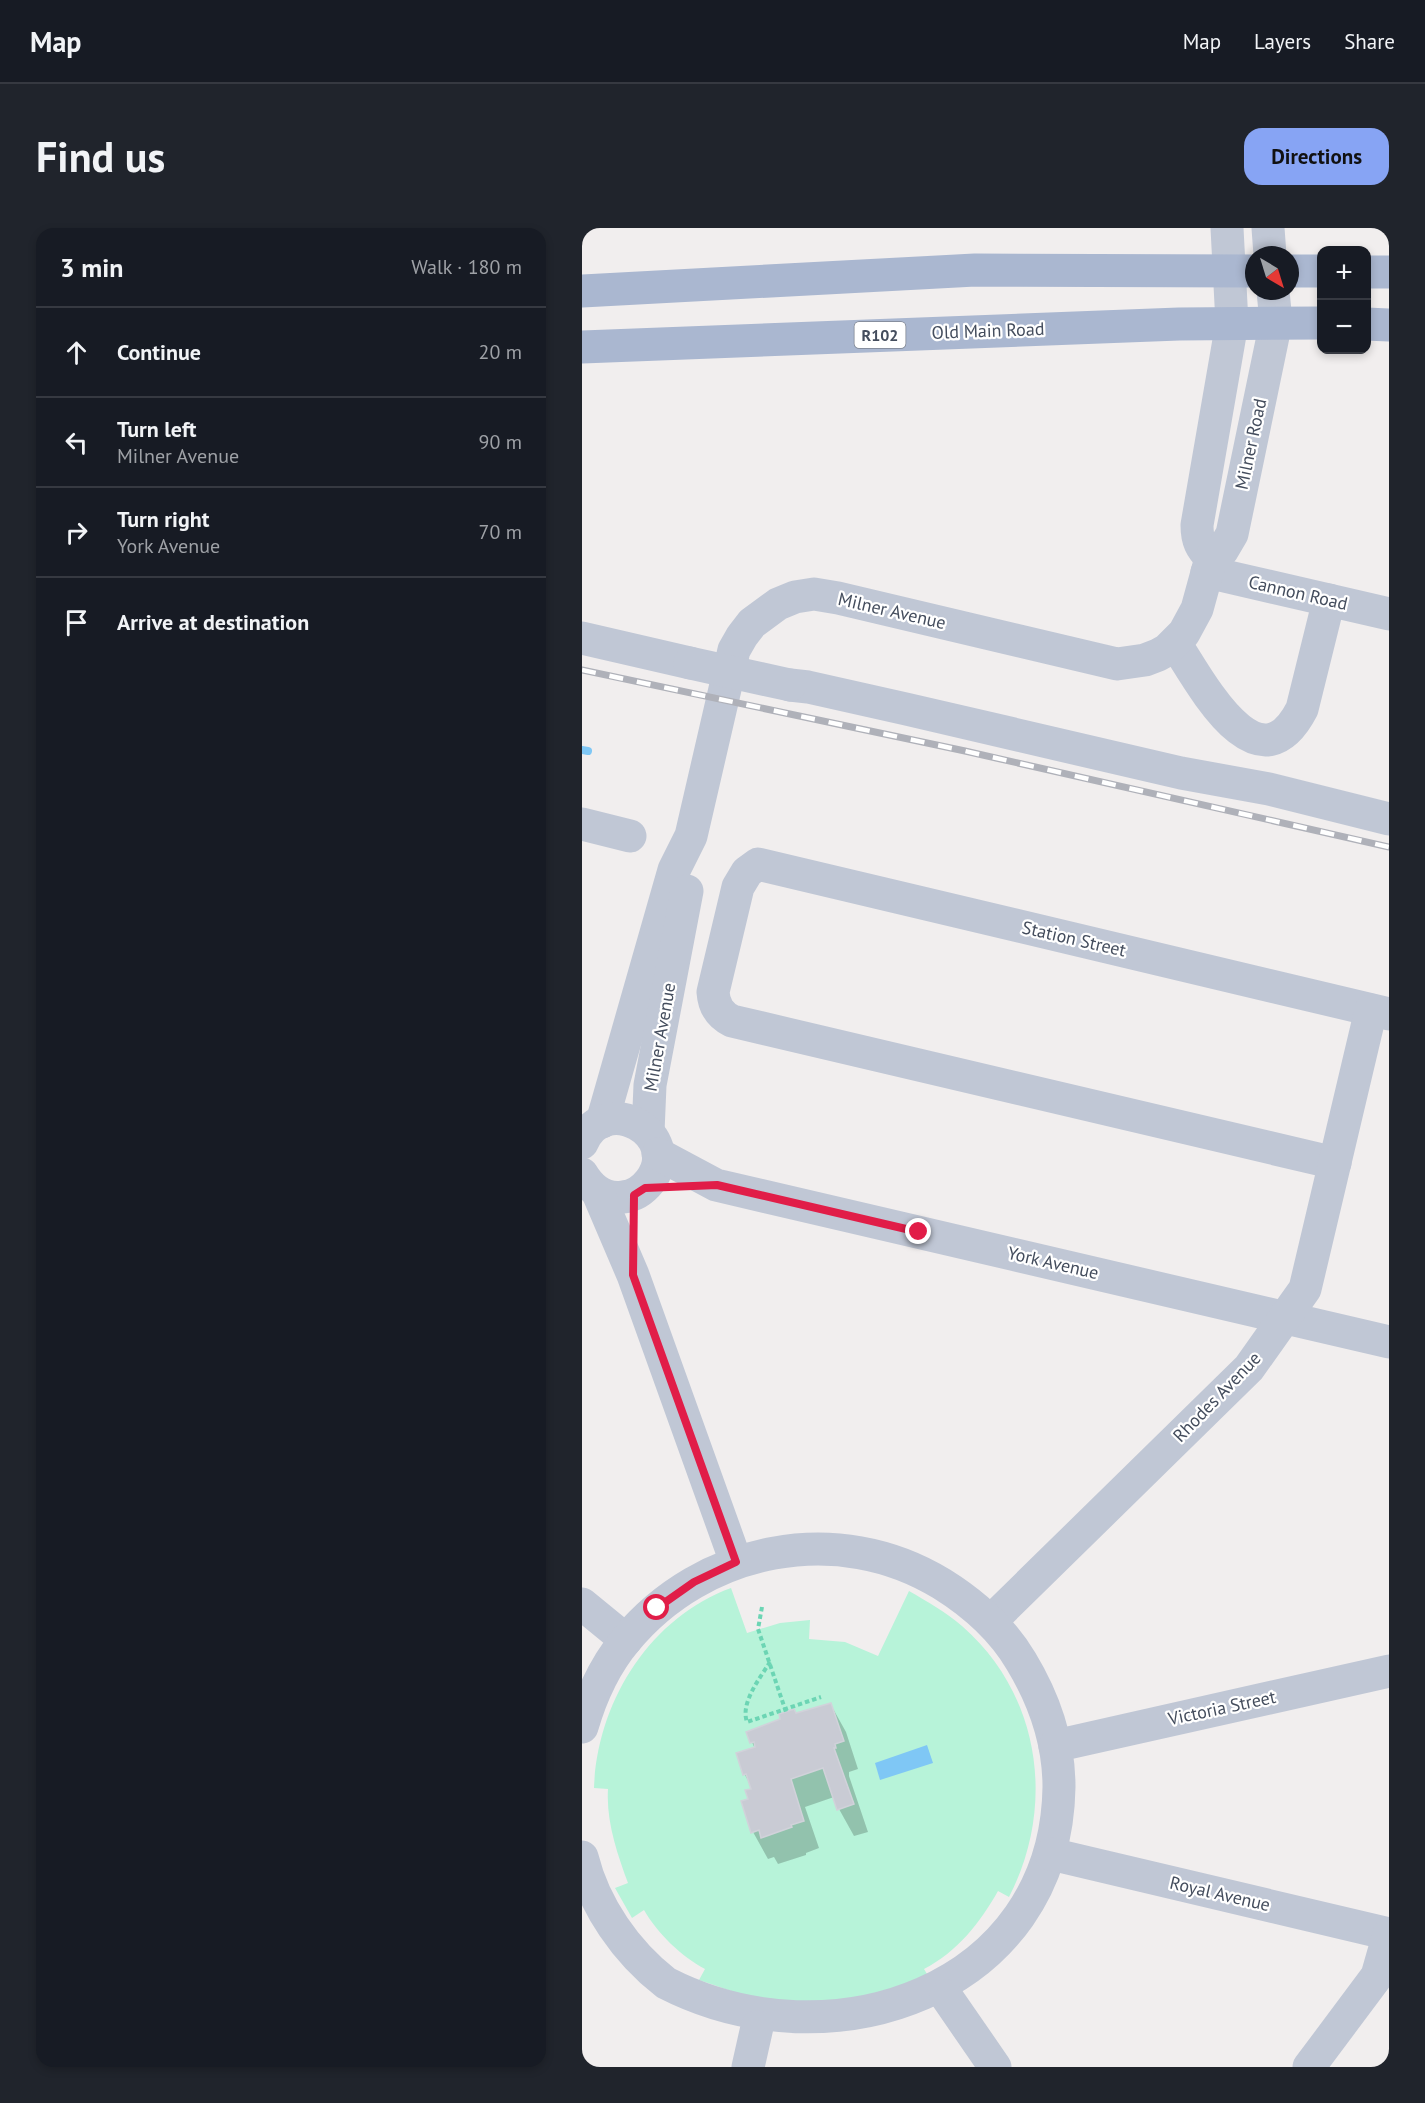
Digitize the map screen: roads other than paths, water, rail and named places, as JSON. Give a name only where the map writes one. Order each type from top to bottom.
[{"type":"main road","points":[[582,291],[975,270],[1242,271]]},
{"type":"main road","points":[[1299,271],[1317,271]]},
{"type":"main road","points":[[1371,272],[1389,272]]},
{"type":"main road","name":"Old Main Road","points":[[582,347],[1232,323],[1274,307],[1317,321]]},
{"type":"main road","points":[[1371,324],[1389,325]]},
{"type":"street","name":"Milner Road","points":[[1227,228],[1242,271],[1197,525],[1197,537],[1209,565],[1222,551],[1232,534],[1274,307]]},
{"type":"street","points":[[1268,228],[1269,246]]},
{"type":"street","name":"Cannon Road","points":[[1209,565],[1329,600],[1389,614]]},
{"type":"street","name":"Milner Avenue","points":[[590,1130],[674,870],[691,836],[734,650],[752,623],[778,604],[795,597],[814,594],[1117,664],[1145,660],[1158,655],[1174,643],[1192,622],[1209,565]]},
{"type":"street","points":[[1174,643],[1216,705],[1236,728],[1258,740],[1270,740],[1285,734],[1302,709],[1329,600]]},
{"type":"street","points":[[582,638],[906,709],[1181,773],[1269,789],[1389,819]]},
{"type":"street","points":[[582,824],[630,836]]},
{"type":"street","name":"Milner Avenue","points":[[640,1191],[652,1178],[657,1167],[653,1143],[650,1085],[692,869],[691,836]]},
{"type":"street","name":"Station Street","points":[[1335,1163],[732,1021],[720,1013],[713,992],[738,887],[747,872],[758,864],[1380,1012]]},
{"type":"street","name":"Rhodes Avenue","points":[[991,1621],[1249,1368],[1305,1289],[1335,1163],[1380,1012]]},
{"type":"street","name":"York Avenue","points":[[590,1130],[615,1119],[627,1119],[638,1124],[653,1143],[717,1185]]},
{"type":"street","points":[[590,1184],[633,1275],[736,1562]]},
{"type":"street","name":"York Avenue","points":[[590,1184],[610,1197],[622,1198],[640,1191],[717,1185],[1389,1342]]},
{"type":"street","points":[[633,1275],[640,1191]]},
{"type":"street","points":[[582,1727],[588,1706],[604,1672],[626,1640],[657,1608],[694,1582],[736,1562],[773,1552],[813,1548],[852,1551],[891,1560],[936,1580],[961,1595],[991,1621],[1013,1648],[1032,1679],[1046,1712],[1055,1746],[1059,1782],[1058,1818],[1051,1854],[1039,1888],[1022,1919],[1000,1949],[975,1974],[946,1996],[917,2012],[886,2024],[853,2031],[820,2034],[788,2033],[757,2027],[718,2014],[683,1996],[652,1972],[626,1944],[592,1916],[582,1857]]},
{"type":"street","points":[[582,1604],[626,1640]]},
{"type":"street","name":"Victoria Street","points":[[1055,1746],[1389,1671]]},
{"type":"street","name":"Royal Avenue","points":[[1051,1854],[1389,1934]]},
{"type":"street","points":[[1309,2067],[1377,1976],[1389,1934]]},
{"type":"street","points":[[946,1996],[995,2067]]},
{"type":"street","points":[[748,2067],[757,2027]]},
{"type":"water","points":[[927,1745],[933,1763],[880,1780],[875,1763]]},
{"type":"waterway","points":[[582,750],[588,751]]},
{"type":"railway","points":[[582,670],[965,751],[1389,847]]}]
